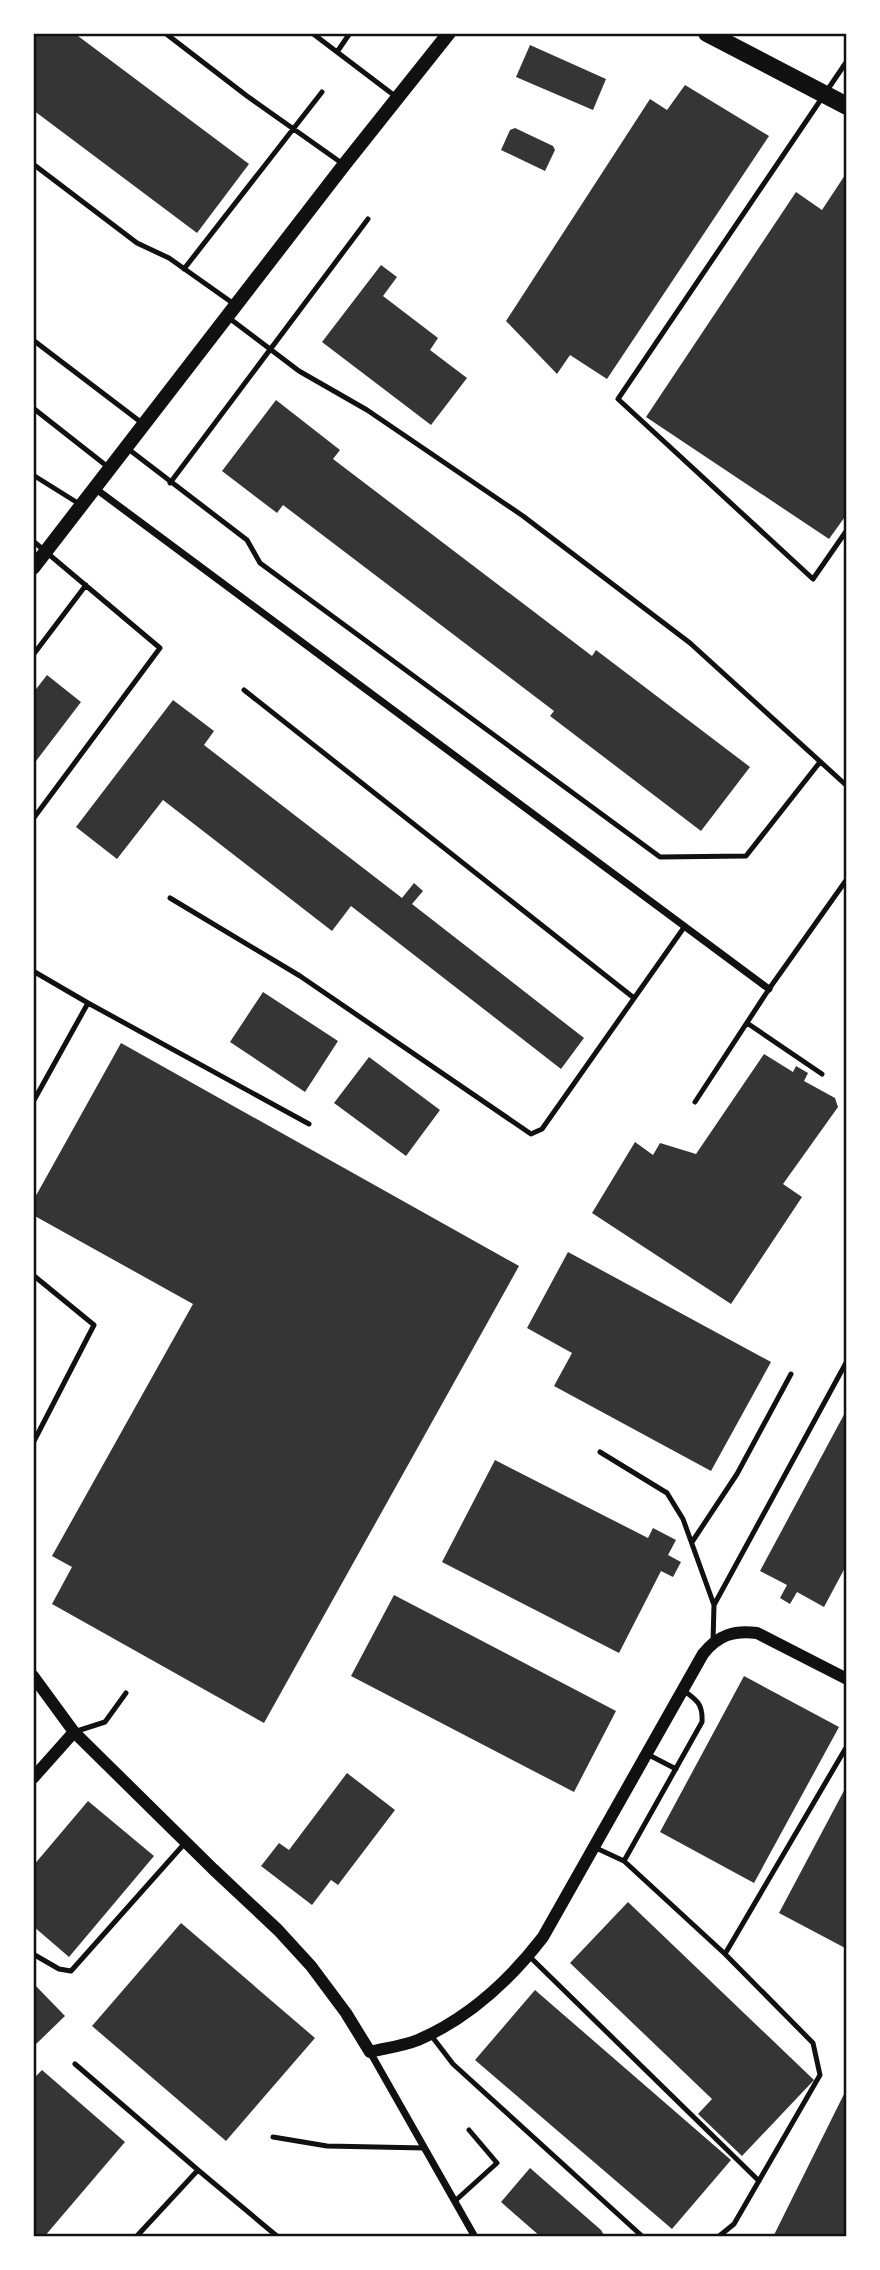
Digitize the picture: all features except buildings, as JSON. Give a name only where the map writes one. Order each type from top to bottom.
[{"type":"main road","points":[[33,568],[449,33]]},
{"type":"main road","points":[[707,33],[839,103]]},
{"type":"street","points":[[96,489],[769,989]]},
{"type":"street","points":[[370,2052],[415,2041],[469,2011],[501,1986],[529,1956],[543,1937],[703,1654],[713,1642],[727,1634],[743,1631],[757,1633],[847,1679]]},
{"type":"street","points":[[33,1676],[74,1732],[278,1930],[311,1966],[370,2052],[475,2237]]},
{"type":"street","points":[[33,1778],[74,1732]]},
{"type":"lane","points":[[165,33],[344,165]]},
{"type":"lane","points":[[312,33],[397,98]]},
{"type":"lane","points":[[337,52],[350,33]]},
{"type":"lane","points":[[847,61],[839,103],[618,399],[813,579],[847,530]]},
{"type":"lane","points":[[184,269],[322,92]]},
{"type":"lane","points":[[33,164],[138,243],[169,258],[184,269],[299,371],[367,410],[523,516],[690,643],[847,786]]},
{"type":"lane","points":[[170,483],[368,219]]},
{"type":"lane","points":[[33,340],[145,425]]},
{"type":"lane","points":[[33,408],[111,469]]},
{"type":"lane","points":[[127,448],[247,540],[260,563],[660,857],[746,856],[820,762]]},
{"type":"lane","points":[[33,475],[82,506]]},
{"type":"lane","points":[[33,541],[160,648],[33,819]]},
{"type":"lane","points":[[33,655],[86,586]]},
{"type":"lane","points":[[244,690],[634,998]]},
{"type":"lane","points":[[695,1102],[769,989],[847,879]]},
{"type":"lane","points":[[170,898],[300,976],[531,1134],[542,1129],[685,926]]},
{"type":"lane","points":[[33,971],[309,1124]]},
{"type":"lane","points":[[33,1102],[88,1003]]},
{"type":"lane","points":[[747,1023],[822,1073]]},
{"type":"lane","points":[[33,1275],[94,1325],[33,1443]]},
{"type":"lane","points":[[715,1605],[847,1361]]},
{"type":"lane","points":[[692,1542],[737,1474],[791,1374]]},
{"type":"lane","points":[[600,1452],[667,1493],[683,1520],[715,1605],[713,1642]]},
{"type":"lane","points":[[624,1861],[702,1722],[703,1710],[698,1701],[683,1690]]},
{"type":"lane","points":[[74,1732],[105,1722],[126,1693]]},
{"type":"lane","points":[[725,1954],[847,1746]]},
{"type":"lane","points":[[647,1754],[677,1769]]},
{"type":"lane","points":[[33,1954],[59,1969],[71,1972],[186,1843]]},
{"type":"lane","points":[[594,1847],[624,1861],[725,1954],[813,2043],[820,2075],[734,2224],[718,2237]]},
{"type":"lane","points":[[529,1956],[759,2180]]},
{"type":"lane","points":[[430,2034],[453,2064],[643,2237]]},
{"type":"lane","points":[[75,2064],[278,2237]]},
{"type":"lane","points":[[455,2201],[497,2163],[469,2130]]},
{"type":"lane","points":[[273,2137],[327,2146],[425,2148]]},
{"type":"lane","points":[[136,2237],[198,2170]]}]
